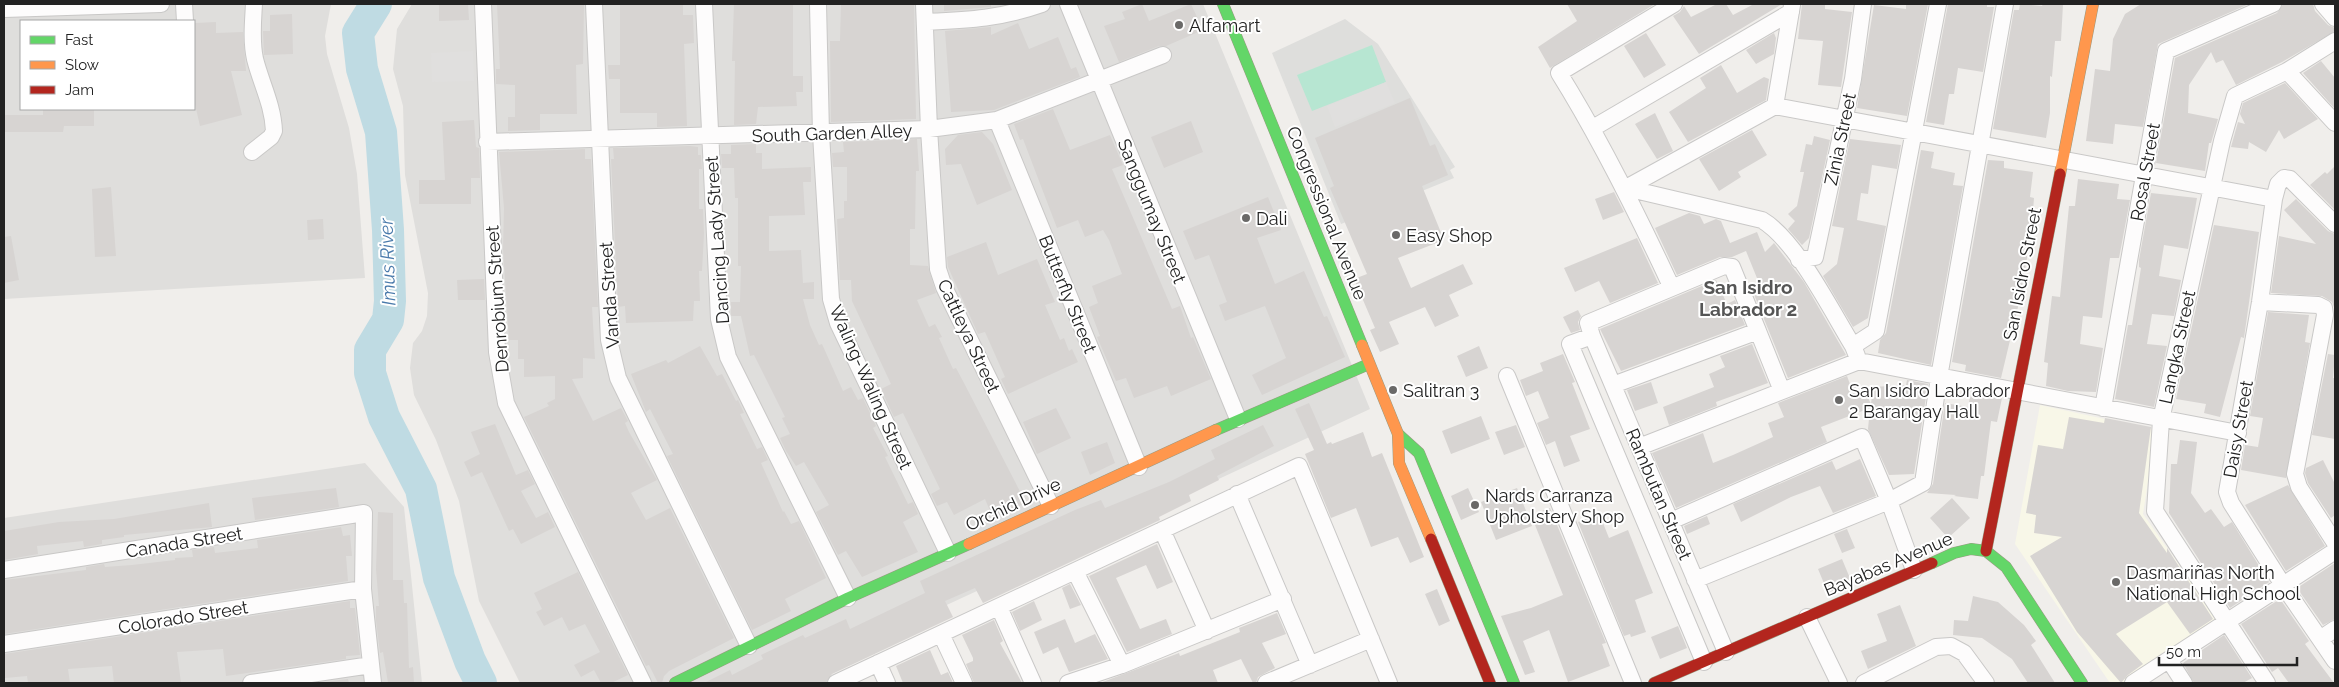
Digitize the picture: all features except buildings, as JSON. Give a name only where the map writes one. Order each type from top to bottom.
[{"type":"street","points":[[4,9],[23,14],[161,4]]},
{"type":"street","points":[[184,4],[184,20]]},
{"type":"street","points":[[252,152],[272,136],[274,131],[266,88],[256,59],[252,35],[254,4]]},
{"type":"street","name":"Denrobium Street","points":[[483,4],[497,352],[506,403],[643,683]]},
{"type":"street","name":"Vanda Street","points":[[594,4],[609,340],[618,378],[748,646]]},
{"type":"street","name":"Dancing Lady Street","points":[[704,4],[719,319],[728,357],[848,598]]},
{"type":"street","name":"Waling-Waling Street","points":[[818,4],[821,134],[831,299],[838,323],[948,553]]},
{"type":"street","name":"Cattleya Street","points":[[924,4],[929,129],[938,269],[944,287],[1051,506]]},
{"type":"street","points":[[925,22],[992,19],[1042,4]]},
{"type":"street","name":"Sanggumay Street","points":[[1068,4],[1238,419]]},
{"type":"street","name":"Congressional Avenue","points":[[1223,4],[1398,434],[1399,463],[1490,683]]},
{"type":"street","points":[[1672,286],[1626,188],[1593,128],[1559,73],[1674,4]]},
{"type":"street","name":"Zinia Street","points":[[1799,260],[1815,257],[1853,79],[1863,4]]},
{"type":"street","points":[[1639,447],[1782,391],[1856,353],[1876,331],[1938,4]]},
{"type":"street","points":[[1696,580],[1889,501],[1921,485],[1924,480],[1939,377],[2005,4]]},
{"type":"street","name":"San Isidro Street","points":[[1986,551],[2093,4]]},
{"type":"street","name":"Rosal Street","points":[[2102,408],[2166,51],[2273,4]]},
{"type":"street","points":[[2323,4],[2335,18]]},
{"type":"street","points":[[1593,128],[1791,8]]},
{"type":"street","points":[[1774,106],[1791,8]]},
{"type":"street","name":"Langka Street","points":[[2267,683],[2155,511],[2162,420],[2222,141],[2235,96],[2287,71],[2335,41]]},
{"type":"street","name":"South Garden Alley","points":[[488,142],[600,137],[821,134],[929,129],[997,120],[1163,55]]},
{"type":"street","points":[[2287,71],[2335,123]]},
{"type":"street","points":[[1626,188],[1774,106],[2274,199]]},
{"type":"street","name":"Butterfly Street","points":[[997,120],[1139,467]]},
{"type":"street","name":"Daisy Street","points":[[2335,224],[2290,179],[2284,178],[2280,181],[2274,199],[2260,302],[2227,492],[2231,503],[2283,585],[2335,660]]},
{"type":"street","points":[[1626,188],[1762,220],[1773,227],[1799,260],[1856,353],[1939,377],[2162,420],[2238,432]]},
{"type":"street","points":[[1704,662],[1570,344],[1592,336],[1588,323],[1672,286],[1724,266],[1732,267],[1782,391]]},
{"type":"street","points":[[2260,302],[2318,305],[2324,308],[2325,315],[2294,474],[2299,487],[2335,542]]},
{"type":"street","points":[[1613,385],[1758,331]]},
{"type":"street","name":"Rambutan Street","points":[[1592,336],[1726,652]]},
{"type":"street","name":"Orchid Drive","points":[[675,683],[848,598],[1139,467],[1238,419],[1369,364]]},
{"type":"street","points":[[1507,376],[1633,683]]},
{"type":"street","name":"Congressional Avenue","points":[[1398,434],[1419,453],[1514,683]]},
{"type":"street","points":[[1670,521],[1862,437],[1889,501],[1914,570]]},
{"type":"street","points":[[836,683],[1299,466],[1389,683]]},
{"type":"street","points":[[1237,494],[1310,665]]},
{"type":"street","name":"Canada Street","points":[[4,570],[364,513],[363,589]]},
{"type":"street","points":[[1162,530],[1208,631]]},
{"type":"street","name":"Bayabas Avenue","points":[[1654,683],[1954,553],[1971,549],[1986,551]]},
{"type":"street","points":[[1986,551],[2006,566],[2082,683]]},
{"type":"street","points":[[2134,683],[2335,551]]},
{"type":"street","points":[[1075,571],[1122,665]]},
{"type":"street","points":[[363,589],[372,683]]},
{"type":"street","name":"Colorado Street","points":[[4,644],[363,589]]},
{"type":"street","points":[[1068,683],[1122,665],[1283,599]]},
{"type":"street","points":[[999,607],[1033,683]]},
{"type":"street","points":[[1807,617],[1839,683]]},
{"type":"street","points":[[2320,638],[2335,629]]},
{"type":"street","points":[[941,634],[964,683]]},
{"type":"street","points":[[1266,683],[1371,640]]},
{"type":"street","points":[[1864,683],[1936,647],[1950,646],[1964,653],[1986,683]]},
{"type":"street","points":[[2169,660],[2184,683]]},
{"type":"street","points":[[878,664],[887,683]]},
{"type":"street","points":[[251,683],[371,665]]},
{"type":"shaded area","points":[[4,4],[331,4],[325,36],[327,54],[349,128],[357,174],[365,278],[4,299]]},
{"type":"shaded area","points":[[412,4],[1203,4],[1370,409],[778,683],[520,683],[479,601],[459,501],[436,440],[414,395],[410,368],[413,343],[422,331],[427,316],[428,293],[405,175],[403,106],[393,69],[397,29]]},
{"type":"shaded area","points":[[1345,19],[1378,44],[1455,167],[1450,170],[1454,178],[1341,224],[1272,53]]},
{"type":"shaded area","points":[[473,51],[474,81],[432,82],[431,53]]},
{"type":"shaded area","points":[[1386,82],[1395,103],[1335,127],[1327,106]]},
{"type":"shaded area","name":"Dasmariñas North National High School","points":[[2040,405],[2156,430],[2143,514],[2218,620],[2122,683],[2110,683],[2015,544]]},
{"type":"shaded area","points":[[365,463],[404,507],[422,683],[4,683],[4,518]]},
{"type":"green space","points":[[1372,45],[1386,82],[1312,111],[1297,75]]},
{"type":"waterway","name":"Imus River","points":[[376,4],[358,33],[362,69],[381,132],[388,230],[390,301],[388,320],[370,350],[370,373],[384,417],[421,489],[439,578],[470,661],[481,683]]},
{"type":"traffic: fast","points":[[1223,4],[1362,345]]},
{"type":"traffic: fast","points":[[1216,430],[1369,364]]},
{"type":"traffic: fast","points":[[1398,434],[1419,453],[1514,683]]},
{"type":"traffic: fast","points":[[675,683],[848,598],[969,544]]},
{"type":"traffic: fast","points":[[1932,563],[1954,553],[1971,549],[1986,551],[2006,567],[2082,683]]},
{"type":"traffic: slow","points":[[2060,174],[2093,4]]},
{"type":"traffic: slow","points":[[1362,345],[1398,434],[1399,463],[1431,539]]},
{"type":"traffic: slow","points":[[969,544],[1216,430]]},
{"type":"traffic: jam","points":[[1986,551],[2060,174]]},
{"type":"traffic: jam","points":[[1431,539],[1490,683]]},
{"type":"traffic: jam","points":[[1654,683],[1932,563]]},
{"type":"place","name":"Alfamart","points":[[1179,25]]},
{"type":"place","name":"Dali","points":[[1246,218]]},
{"type":"place","name":"Easy Shop","points":[[1396,235]]},
{"type":"place","name":"Salitran 3","points":[[1393,390]]},
{"type":"place","name":"San Isidro Labrador 2 Barangay Hall","points":[[1839,400]]},
{"type":"place","name":"Nards Carranza Upholstery Shop","points":[[1475,505]]},
{"type":"place","name":"Dasmariñas North National High School","points":[[2116,582]]},
{"type":"district","name":"San Isidro Labrador 2","points":[[1748,298]]}]
